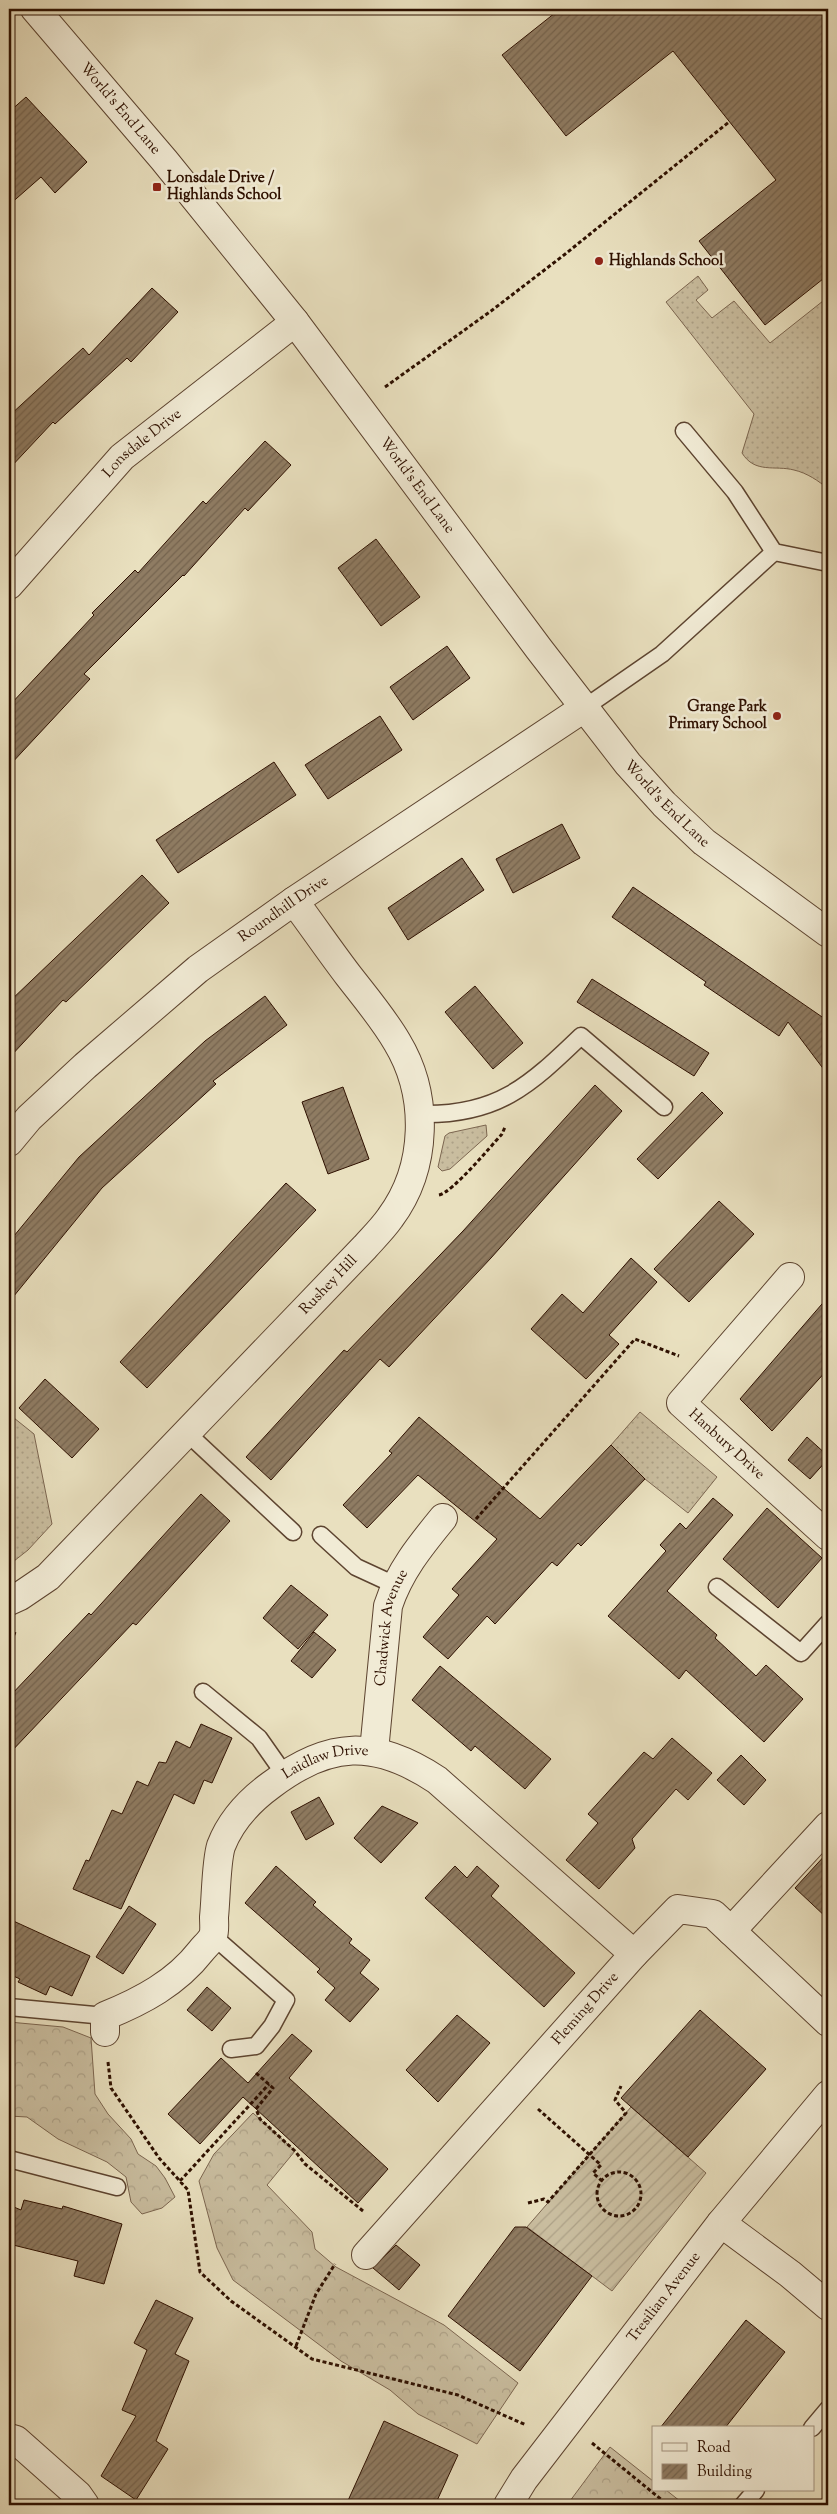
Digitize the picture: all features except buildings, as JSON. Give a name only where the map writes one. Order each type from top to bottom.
[{"type":"street","name":"World's End Lane","points":[[35,9],[164,160],[295,322],[628,764],[664,804],[704,842],[828,933]]},
{"type":"street","name":"Lonsdale Drive","points":[[9,585],[122,457],[295,322]]},
{"type":"street","name":"Roundhill Drive","points":[[9,1142],[29,1118],[85,1066],[198,969],[294,901],[584,708]]},
{"type":"street","name":"Rushey Hill","points":[[9,1601],[20,1596],[48,1577],[366,1247],[391,1217],[404,1195],[416,1162],[420,1114],[416,1084],[398,1043],[294,901]]},
{"type":"street","name":"Hanbury Drive","points":[[790,1277],[681,1403],[828,1536]]},
{"type":"street","name":"Chadwick Avenue","points":[[374,1752],[386,1616],[395,1585],[414,1554],[442,1518]]},
{"type":"street","name":"Laidlaw Drive","points":[[212,1936],[221,1847],[234,1823],[251,1800],[285,1774],[314,1758],[329,1753],[374,1752],[404,1761],[437,1780],[634,1954]]},
{"type":"street","points":[[731,1931],[828,1826]]},
{"type":"street","name":"Fleming Drive","points":[[366,2255],[516,2089],[634,1954],[678,1909],[712,1914],[828,2022]]},
{"type":"street","points":[[105,2024],[131,2005],[170,1983],[191,1963],[212,1936]]},
{"type":"street","name":"Tresilian Avenue","points":[[508,2505],[524,2479],[721,2223],[828,2096]]},
{"type":"street","points":[[721,2223],[790,2274],[828,2306]]},
{"type":"street","points":[[9,2438],[16,2440],[78,2495],[85,2505]]},
{"type":"lane","points":[[684,431],[735,492],[774,552],[828,563]]},
{"type":"lane","points":[[584,708],[662,654],[774,552]]},
{"type":"lane","points":[[420,1114],[464,1113],[501,1100],[530,1083],[582,1036],[664,1107]]},
{"type":"lane","points":[[186,1432],[293,1532]]},
{"type":"lane","points":[[321,1535],[356,1567],[395,1585]]},
{"type":"lane","points":[[717,1587],[801,1653],[828,1622]]},
{"type":"lane","points":[[204,1692],[259,1738],[285,1774]]},
{"type":"lane","points":[[212,1936],[286,2000],[272,2026],[256,2046],[231,2048]]},
{"type":"lane","points":[[9,2007],[105,2024]]},
{"type":"lane","points":[[9,2158],[117,2187]]},
{"type":"lane","points":[[814,2426],[828,2409]]},
{"type":"lane","points":[[743,2505],[754,2492]]},
{"type":"path","points":[[358,407],[491,311],[730,122]]},
{"type":"path","points":[[404,1195],[429,1197],[444,1194],[460,1179],[502,1134],[508,1119],[501,1100]]},
{"type":"path","points":[[442,1518],[471,1524],[635,1339],[676,1353],[704,1378]]},
{"type":"path","points":[[105,2024],[111,2088],[159,2158],[188,2190],[200,2272],[230,2301],[312,2359],[458,2395],[535,2428]]},
{"type":"path","points":[[256,2046],[255,2071],[273,2088],[256,2109],[260,2119],[295,2151],[305,2164],[367,2214]]},
{"type":"path","points":[[180,2181],[269,2084]]},
{"type":"path","points":[[528,2203],[544,2198],[548,2202],[626,2113],[614,2100],[621,2086]]},
{"type":"path","points":[[516,2089],[601,2165],[593,2174],[602,2181]]},
{"type":"path","points":[[621,2172],[634,2178],[640,2191],[640,2198],[634,2210],[628,2214],[614,2216],[602,2208],[597,2195],[602,2181],[613,2173],[621,2172]]},
{"type":"path","points":[[296,2346],[316,2294],[338,2258]]},
{"type":"path","points":[[589,2440],[652,2492]]},
{"type":"path","points":[[652,2492],[668,2505]]},
{"type":"green space","points":[[698,276],[708,290],[696,300],[712,318],[734,301],[770,343],[828,297],[828,489],[799,471],[766,468],[753,464],[742,453],[754,414],[666,302]]},
{"type":"green space","points":[[486,1125],[487,1136],[450,1169],[442,1171],[438,1167],[445,1136],[449,1133]]},
{"type":"green space","points":[[640,1412],[717,1477],[688,1513],[645,1479],[611,1445]]},
{"type":"green space","points":[[9,1414],[34,1434],[52,1524],[28,1550],[9,1565]]},
{"type":"green space","points":[[9,2022],[63,2027],[91,2038],[95,2094],[108,2114],[131,2139],[138,2154],[156,2166],[175,2197],[162,2208],[142,2214],[131,2202],[126,2177],[107,2162],[58,2139],[27,2117],[9,2116]]},
{"type":"green space","points":[[631,2107],[706,2173],[612,2291],[527,2227]]},
{"type":"green space","points":[[253,2113],[295,2151],[267,2185],[312,2232],[315,2249],[336,2267],[444,2325],[518,2383],[477,2444],[418,2414],[390,2390],[341,2361],[233,2280],[217,2248],[199,2181],[214,2154]]},
{"type":"green space","points":[[610,2447],[652,2480],[652,2492],[669,2492],[685,2505],[567,2505]]},
{"type":"place","name":"Lonsdale Drive / Highlands School","points":[[157,187]]},
{"type":"place","name":"Highlands School","points":[[599,261]]},
{"type":"place","name":"Grange Park Primary School","points":[[777,716]]}]
